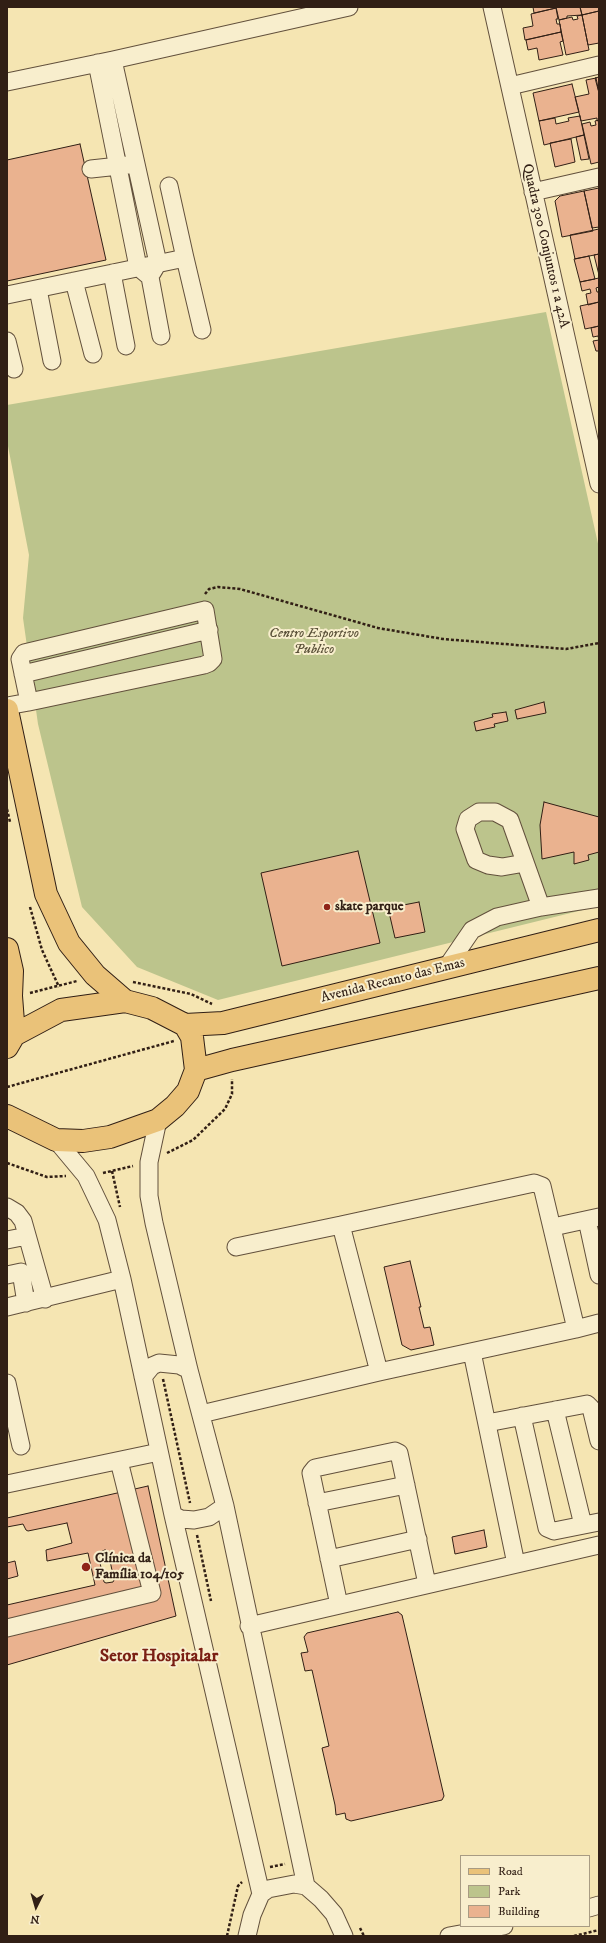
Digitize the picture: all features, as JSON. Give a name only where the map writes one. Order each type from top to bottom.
[{"type":"main road","points":[[7,710],[46,894],[69,943],[95,975],[127,991],[188,1031],[196,1070],[188,1092],[175,1106],[158,1120],[110,1137],[83,1141],[56,1140],[7,1117]]},
{"type":"main road","name":"Avenida Recanto das Emas","points":[[188,1031],[599,930]]},
{"type":"main road","points":[[7,948],[12,971],[10,1041]]},
{"type":"main road","points":[[196,1070],[232,1060],[599,978]]},
{"type":"main road","points":[[10,1041],[61,1010],[127,991]]},
{"type":"street","points":[[7,82],[349,7]]},
{"type":"street","name":"Quadra 300 Conjuntos 1 a 42A","points":[[492,7],[599,481]]},
{"type":"street","points":[[105,61],[136,164],[148,269]]},
{"type":"street","points":[[105,61],[118,166],[148,269],[162,336]]},
{"type":"street","points":[[510,86],[599,66]]},
{"type":"street","points":[[91,169],[136,164]]},
{"type":"street","points":[[533,192],[599,177]]},
{"type":"street","points":[[169,186],[202,330]]},
{"type":"street","points":[[7,295],[112,273],[148,269],[185,258]]},
{"type":"street","points":[[112,273],[126,346]]},
{"type":"street","points":[[74,281],[93,354]]},
{"type":"street","points":[[38,289],[52,361]]},
{"type":"street","points":[[7,341],[14,368]]},
{"type":"street","points":[[7,706],[29,702],[210,663],[213,659],[205,610],[24,654],[20,659],[29,702]]},
{"type":"street","points":[[23,674],[209,630]]},
{"type":"street","points":[[525,863],[541,907]]},
{"type":"street","points":[[446,968],[472,930],[498,917],[541,907],[599,898]]},
{"type":"street","points":[[158,1120],[149,1162],[149,1196],[154,1223],[200,1414],[225,1506],[249,1626],[306,1886]]},
{"type":"street","points":[[56,1140],[86,1176],[107,1220],[122,1279],[173,1515],[261,1894]]},
{"type":"street","points":[[236,1247],[534,1183],[542,1186],[545,1193],[576,1329]]},
{"type":"street","points":[[7,1207],[21,1218],[27,1236],[22,1272],[26,1303]]},
{"type":"street","points":[[553,1227],[593,1218],[599,1275]]},
{"type":"street","points":[[341,1225],[379,1372]]},
{"type":"street","points":[[7,1240],[27,1236]]},
{"type":"street","points":[[22,1272],[45,1299]]},
{"type":"street","points":[[7,1308],[122,1279]]},
{"type":"street","points":[[200,1414],[599,1323]]},
{"type":"street","points":[[472,1352],[516,1564]]},
{"type":"street","points":[[143,1377],[152,1366],[159,1364],[173,1364],[189,1370]]},
{"type":"street","points":[[8,1391],[21,1446]]},
{"type":"street","points":[[487,1423],[587,1404],[591,1408],[599,1441]]},
{"type":"street","points":[[522,1416],[547,1528],[554,1531],[591,1524],[555,1410]]},
{"type":"street","points":[[339,1605],[311,1473],[315,1468],[395,1451],[399,1453],[427,1584]]},
{"type":"street","points":[[7,1484],[159,1452]]},
{"type":"street","points":[[7,1628],[152,1593],[119,1461]]},
{"type":"street","points":[[317,1503],[406,1485]]},
{"type":"street","points":[[173,1515],[181,1519],[194,1520],[209,1517],[225,1506]]},
{"type":"street","points":[[329,1559],[418,1539]]},
{"type":"street","points":[[249,1626],[599,1545]]},
{"type":"street","points":[[247,1936],[252,1915],[261,1894],[268,1889],[294,1884],[306,1886],[321,1899],[334,1914],[345,1935]]},
{"type":"street","points":[[449,1936],[498,1927]]},
{"type":"path","points":[[205,610],[203,596],[209,589],[218,587],[240,589],[378,628],[443,639],[566,649],[599,643]]},
{"type":"path","points":[[11,996],[59,987],[95,975]]},
{"type":"path","points":[[127,991],[191,994],[212,1004],[223,1023]]},
{"type":"path","points":[[7,1087],[188,1031]]},
{"type":"path","points":[[7,1163],[47,1177],[86,1176],[149,1162],[194,1140],[225,1109],[232,1094],[232,1060]]},
{"type":"path","points":[[227,1936],[238,1886],[255,1871]]},
{"type":"path","points":[[574,1936],[599,1930]]},
{"type":"green space","name":"Centro Esportivo Publico","points":[[546,312],[599,548],[599,906],[218,1000],[137,967],[82,907],[38,724],[23,618],[29,555],[7,441],[7,405]]},
{"type":"building","points":[[533,7],[556,7],[556,8],[534,13]]},
{"type":"building","points":[[556,7],[580,7],[582,15],[567,16],[567,18],[559,20]]},
{"type":"building","points":[[580,7],[599,7],[599,11],[582,15]]},
{"type":"building","points":[[556,8],[558,19],[556,19],[557,24],[560,24],[561,32],[525,40],[523,28],[533,26],[531,14]]},
{"type":"building","points":[[599,11],[599,43],[588,45],[582,15]]},
{"type":"building","points":[[582,15],[589,50],[566,55],[559,20],[572,17],[573,20],[578,19],[577,16]]},
{"type":"building","points":[[561,32],[563,41],[560,42],[563,55],[539,60],[537,48],[528,50],[526,40]]},
{"type":"building","points":[[599,77],[599,93],[595,78]]},
{"type":"building","points":[[596,78],[599,93],[599,120],[597,121],[597,118],[581,121],[575,97],[589,94],[586,80]]},
{"type":"building","points":[[572,84],[579,112],[539,121],[533,93]]},
{"type":"building","points":[[580,116],[584,135],[544,145],[539,121],[555,118],[556,124],[569,121],[568,118]]},
{"type":"building","points":[[599,120],[599,162],[591,164],[582,124],[590,122],[591,126],[596,125],[595,121]]},
{"type":"building","points":[[584,135],[589,159],[581,160],[576,137]]},
{"type":"building","points":[[571,139],[575,162],[555,167],[550,143]]},
{"type":"building","points":[[80,144],[106,260],[7,281],[7,160]]},
{"type":"building","points":[[599,188],[599,227],[592,228],[584,191]]},
{"type":"building","points":[[584,191],[593,231],[562,237],[555,201],[560,196]]},
{"type":"building","points":[[599,229],[599,254],[575,259],[570,235]]},
{"type":"building","points":[[599,254],[599,275],[594,255]]},
{"type":"building","points":[[589,256],[595,279],[580,282],[574,259]]},
{"type":"building","points":[[599,278],[599,287],[596,288],[597,292],[599,292],[599,302],[588,305],[586,294],[591,293],[590,289],[582,291],[580,282]]},
{"type":"building","points":[[599,302],[599,326],[585,329],[580,306]]},
{"type":"building","points":[[599,326],[599,340],[598,336],[593,337],[591,328]]},
{"type":"building","points":[[599,340],[599,351],[596,351],[593,341]]},
{"type":"building","points":[[544,702],[546,713],[517,719],[515,710]]},
{"type":"building","points":[[506,712],[508,721],[494,724],[495,727],[476,731],[474,722],[493,717],[492,714]]},
{"type":"building","points":[[544,802],[599,817],[599,852],[588,855],[589,860],[574,864],[574,852],[542,859],[540,825]]},
{"type":"building","name":"skate parque","points":[[358,851],[380,943],[282,966],[261,873]]},
{"type":"building","points":[[419,902],[425,932],[395,938],[388,908]]},
{"type":"building","points":[[410,1261],[421,1307],[419,1307],[424,1328],[430,1327],[434,1345],[411,1350],[402,1345],[384,1267]]},
{"type":"building","name":"Clínica da Família 104/105","points":[[148,1486],[176,1616],[7,1665],[7,1518]]},
{"type":"building","points":[[67,1523],[72,1543],[46,1550],[47,1561],[88,1553],[95,1585],[7,1605],[7,1579],[18,1576],[15,1561],[7,1563],[7,1527],[23,1524],[28,1531]]},
{"type":"building","points":[[484,1530],[487,1547],[455,1554],[452,1537]]},
{"type":"building","points":[[105,1550],[108,1551],[114,1580],[113,1582],[106,1583],[104,1582],[98,1553]]},
{"type":"building","points":[[398,1612],[402,1615],[444,1796],[442,1800],[351,1821],[346,1819],[345,1813],[336,1815],[322,1748],[329,1746],[312,1670],[305,1671],[301,1653],[308,1652],[304,1637],[307,1633]]},
{"type":"place","name":"skate parque","points":[[327,907]]},
{"type":"place","name":"Clínica da Família 104/105","points":[[86,1567]]},
{"type":"district","name":"Setor Hospitalar","points":[[159,1657]]}]
